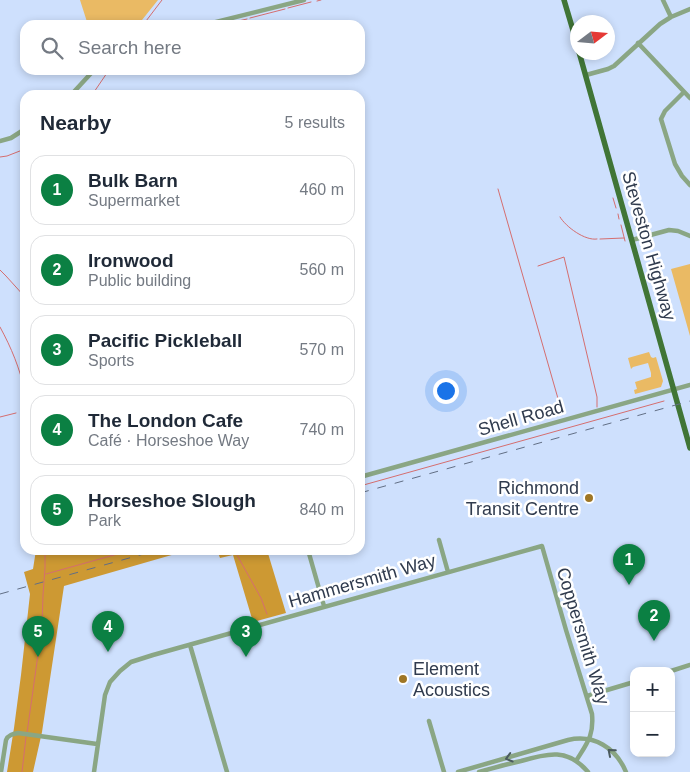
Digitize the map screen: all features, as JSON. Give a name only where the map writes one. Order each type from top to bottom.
[{"type":"main road","points":[[564,0],[570,20]]},
{"type":"main road","name":"Steveston Highway","points":[[581,60],[690,448]]},
{"type":"street","points":[[224,20],[304,0]]},
{"type":"street","points":[[663,0],[671,17]]},
{"type":"street","points":[[586,75],[614,66],[653,30],[671,17],[690,9]]},
{"type":"street","points":[[638,44],[690,98]]},
{"type":"street","points":[[76,90],[90,75]]},
{"type":"street","points":[[684,92],[665,111],[662,119],[675,164],[690,185]]},
{"type":"street","points":[[0,141],[11,138],[20,132]]},
{"type":"street","points":[[632,240],[669,230],[678,231],[690,236]]},
{"type":"street","name":"Shell Road","points":[[365,477],[690,385]]},
{"type":"street","points":[[439,540],[448,572]]},
{"type":"street","name":"Hammersmith Way","points":[[94,772],[105,695],[110,682],[115,676],[125,666],[136,660],[542,546]]},
{"type":"street","name":"Coppersmith Way","points":[[542,546],[592,717],[590,739],[576,761]]},
{"type":"street","points":[[309,555],[324,606]]},
{"type":"street","points":[[190,645],[227,772]]},
{"type":"street","points":[[675,670],[690,665]]},
{"type":"street","points":[[587,696],[630,683]]},
{"type":"street","points":[[429,721],[444,772]]},
{"type":"street","points":[[1,772],[7,738],[12,734],[34,735],[98,744]]},
{"type":"street","points":[[458,772],[574,739],[590,739],[616,755],[626,772]]},
{"type":"street","points":[[528,752],[530,758]]},
{"type":"street","points":[[480,772],[550,754],[562,755],[576,761],[588,772]]},
{"type":"shaded area","points":[[80,0],[158,0],[142,20],[86,20]]},
{"type":"shaded area","points":[[690,264],[690,336],[671,269]]},
{"type":"shaded area","points":[[649,352],[651,357],[656,357],[663,381],[661,387],[635,394],[634,390],[637,389],[635,382],[651,377],[651,373],[648,363],[631,369],[628,358]]},
{"type":"shaded area","points":[[35,555],[172,555],[64,586],[42,732],[33,772],[7,772],[30,594],[24,572],[33,569]]},
{"type":"shaded area","points":[[219,555],[233,555],[220,558]]},
{"type":"shaded area","points":[[233,555],[269,555],[286,613],[253,622]]},
{"type":"waterway","points":[[147,20],[162,0]]},
{"type":"waterway","points":[[317,1],[321,0]]},
{"type":"waterway","points":[[288,8],[311,2]]},
{"type":"waterway","points":[[250,18],[285,9]]},
{"type":"waterway","points":[[243,20],[247,19]]},
{"type":"waterway","points":[[95,90],[106,75]]},
{"type":"waterway","points":[[0,157],[20,151]]},
{"type":"waterway","points":[[498,189],[561,409]]},
{"type":"waterway","points":[[613,198],[616,208]]},
{"type":"waterway","points":[[618,214],[619,219]]},
{"type":"waterway","points":[[560,217],[576,233],[587,238],[597,239]]},
{"type":"waterway","points":[[621,225],[625,241]]},
{"type":"waterway","points":[[600,239],[624,238]]},
{"type":"waterway","points":[[538,266],[564,257],[597,397],[597,407]]},
{"type":"waterway","points":[[0,270],[20,292]]},
{"type":"waterway","points":[[0,327],[15,358],[20,374]]},
{"type":"waterway","points":[[365,485],[664,401]]},
{"type":"waterway","points":[[0,417],[16,413]]},
{"type":"waterway","points":[[27,733],[42,626],[45,555]]},
{"type":"waterway","points":[[46,574],[114,555]]},
{"type":"waterway","points":[[237,555],[261,598],[267,614]]},
{"type":"waterway","points":[[22,772],[26,737]]},
{"type":"railway","points":[[365,492],[690,401]]},
{"type":"railway","points":[[0,594],[140,555]]},
{"type":"place","name":"Richmond Transit Centre","points":[[589,498]]},
{"type":"place","name":"Bulk Barn","points":[[629,585]]},
{"type":"place","name":"Ironwood","points":[[654,641]]},
{"type":"place","name":"The London Cafe","points":[[108,652]]},
{"type":"place","name":"Horseshoe Slough","points":[[38,657]]},
{"type":"place","name":"Pacific Pickleball","points":[[246,657]]},
{"type":"place","name":"Element Acoustics","points":[[403,679]]}]
